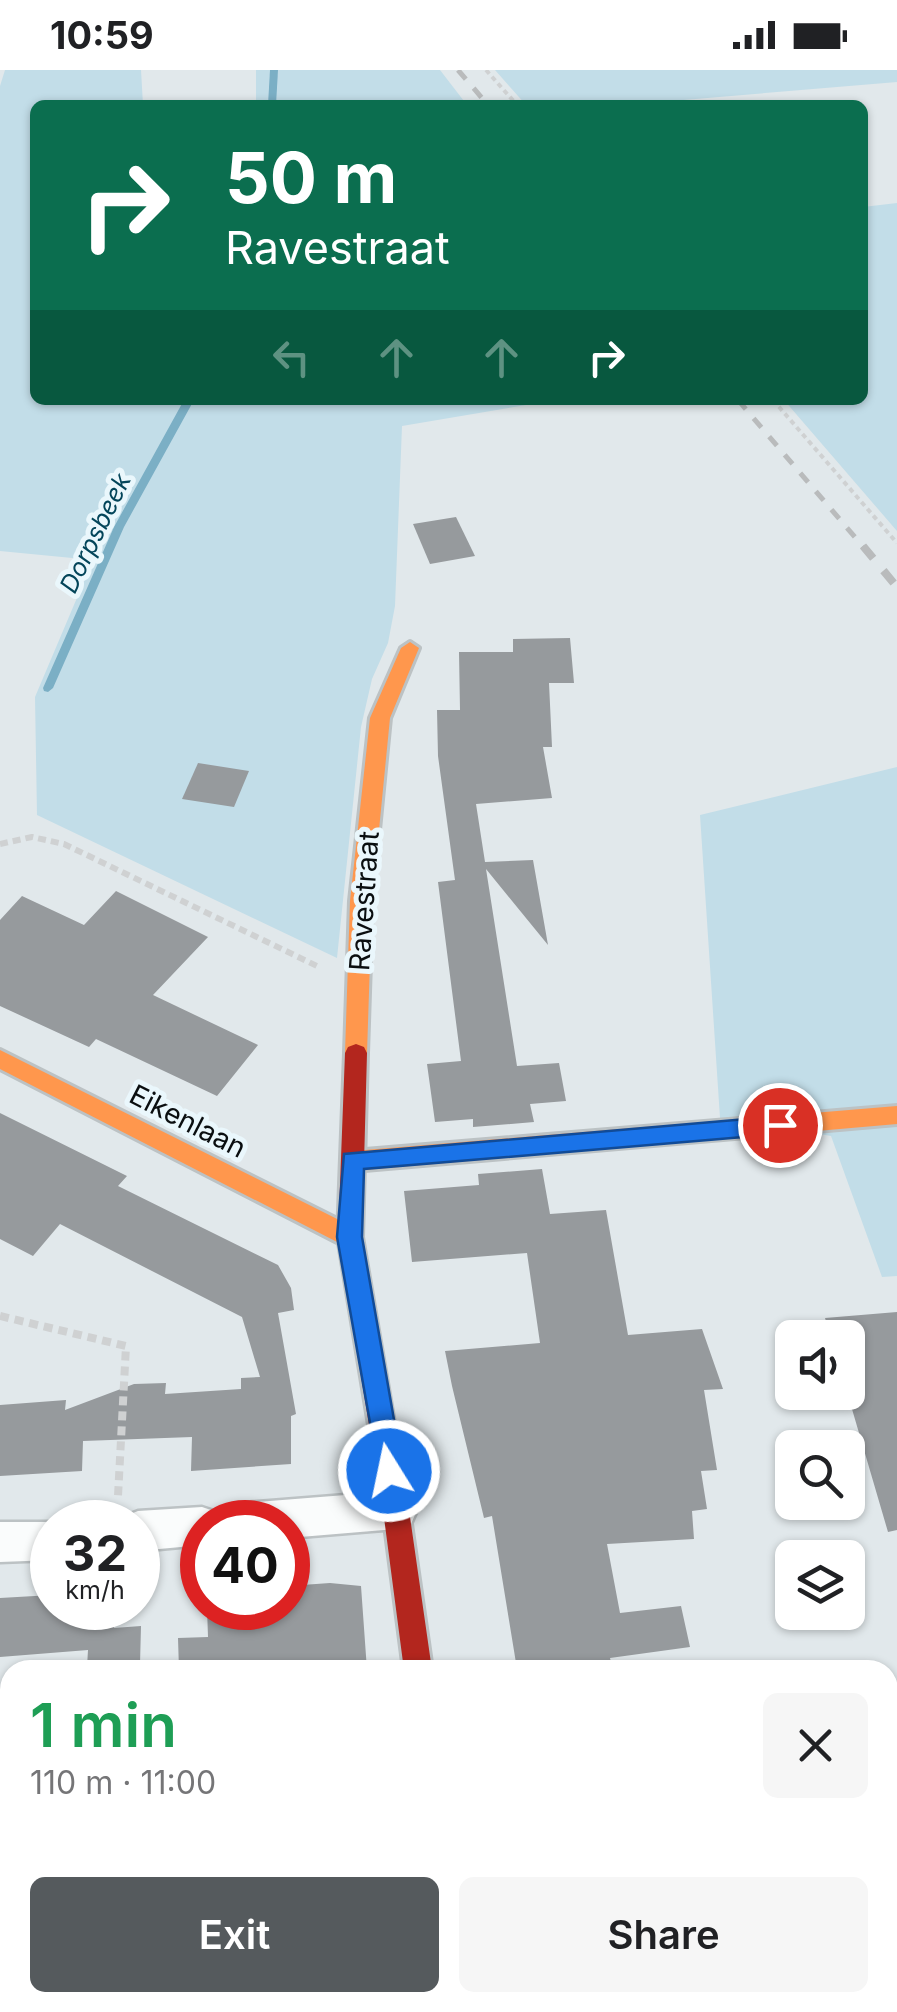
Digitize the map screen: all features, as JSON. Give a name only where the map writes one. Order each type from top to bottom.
[{"type":"street","name":"Ravestraat","points":[[410,648],[380,718],[361,902],[350,1237],[417,1660]]},
{"type":"street","name":"Eikenlaan","points":[[0,1059],[350,1237]]},
{"type":"street","points":[[353,1161],[897,1115]]},
{"type":"street","points":[[310,1517],[396,1510]]},
{"type":"street","points":[[0,1542],[30,1541]]},
{"type":"path","points":[[486,70],[513,100]]},
{"type":"path","points":[[777,405],[897,543]]},
{"type":"path","points":[[0,844],[20,836],[44,836],[358,986]]},
{"type":"path","points":[[0,1316],[126,1346],[128,1500]]},
{"type":"shaded area","points":[[5,70],[141,70],[143,100],[30,100],[30,405],[526,405],[402,426],[395,606],[388,643],[372,679],[361,727],[337,958],[37,815],[35,697],[93,560],[0,551],[0,86]]},
{"type":"shaded area","points":[[256,70],[440,70],[463,100],[256,100]]},
{"type":"shaded area","points":[[495,70],[897,70],[897,82],[683,100],[522,100]]},
{"type":"shaded area","points":[[897,203],[897,531],[788,405],[868,405],[868,206]]},
{"type":"shaded area","points":[[897,767],[897,1276],[882,1277],[831,1136],[720,1118],[700,815]]},
{"type":"building","points":[[456,517],[475,556],[430,564],[413,524]]},
{"type":"building","points":[[570,638],[574,683],[549,683],[552,747],[543,747],[552,798],[476,804],[485,862],[533,860],[548,945],[486,869],[517,1066],[559,1063],[566,1101],[530,1104],[534,1122],[473,1127],[473,1119],[435,1122],[427,1064],[461,1061],[438,882],[455,880],[438,756],[437,710],[460,710],[459,652],[513,652],[513,639]]},
{"type":"building","points":[[198,763],[249,771],[234,807],[182,799]]},
{"type":"building","points":[[116,891],[208,937],[153,995],[258,1045],[217,1096],[96,1039],[89,1047],[0,1006],[0,920],[22,896],[84,925]]},
{"type":"building","points":[[0,1113],[127,1176],[118,1186],[278,1265],[291,1288],[294,1310],[278,1313],[296,1414],[291,1416],[291,1464],[191,1471],[192,1437],[83,1441],[82,1471],[0,1476],[0,1405],[66,1400],[65,1410],[134,1384],[166,1383],[165,1394],[241,1389],[241,1378],[260,1377],[242,1317],[60,1224],[33,1256],[0,1239]]},
{"type":"building","points":[[542,1169],[550,1214],[606,1210],[628,1335],[702,1329],[723,1389],[704,1390],[717,1470],[701,1471],[707,1509],[692,1511],[694,1539],[607,1544],[620,1613],[681,1606],[690,1647],[610,1660],[516,1660],[492,1516],[484,1518],[445,1351],[540,1343],[527,1253],[412,1262],[404,1191],[479,1185],[478,1174]]},
{"type":"building","points":[[897,1312],[897,1530],[888,1532],[865,1453],[865,1430],[858,1430],[852,1410],[865,1410],[865,1320],[825,1318]]},
{"type":"building","points":[[310,1584],[361,1586],[366,1660],[179,1660],[178,1638],[208,1637],[208,1630],[310,1630]]},
{"type":"building","points":[[30,1596],[30,1630],[141,1630],[140,1660],[87,1660],[88,1650],[0,1657],[0,1598]]},
{"type":"waterway","name":"Dorpsbeek","points":[[272,100],[274,70]]},
{"type":"waterway","name":"Dorpsbeek","points":[[48,688],[119,527],[186,405]]},
{"type":"railway","points":[[458,70],[484,100]]},
{"type":"railway","points":[[742,405],[865,549]]},
{"type":"railway","points":[[863,546],[897,587]]},
{"type":"traffic: slow","points":[[356,1053],[361,901],[380,718],[410,648]]},
{"type":"traffic: slow","points":[[0,1059],[350,1237]]},
{"type":"traffic: slow","points":[[353,1161],[897,1115]]},
{"type":"traffic: jam","points":[[356,1053],[350,1237],[417,1660]]},
{"type":"route","points":[[389,1471],[350,1237],[353,1161],[780,1125]]}]
